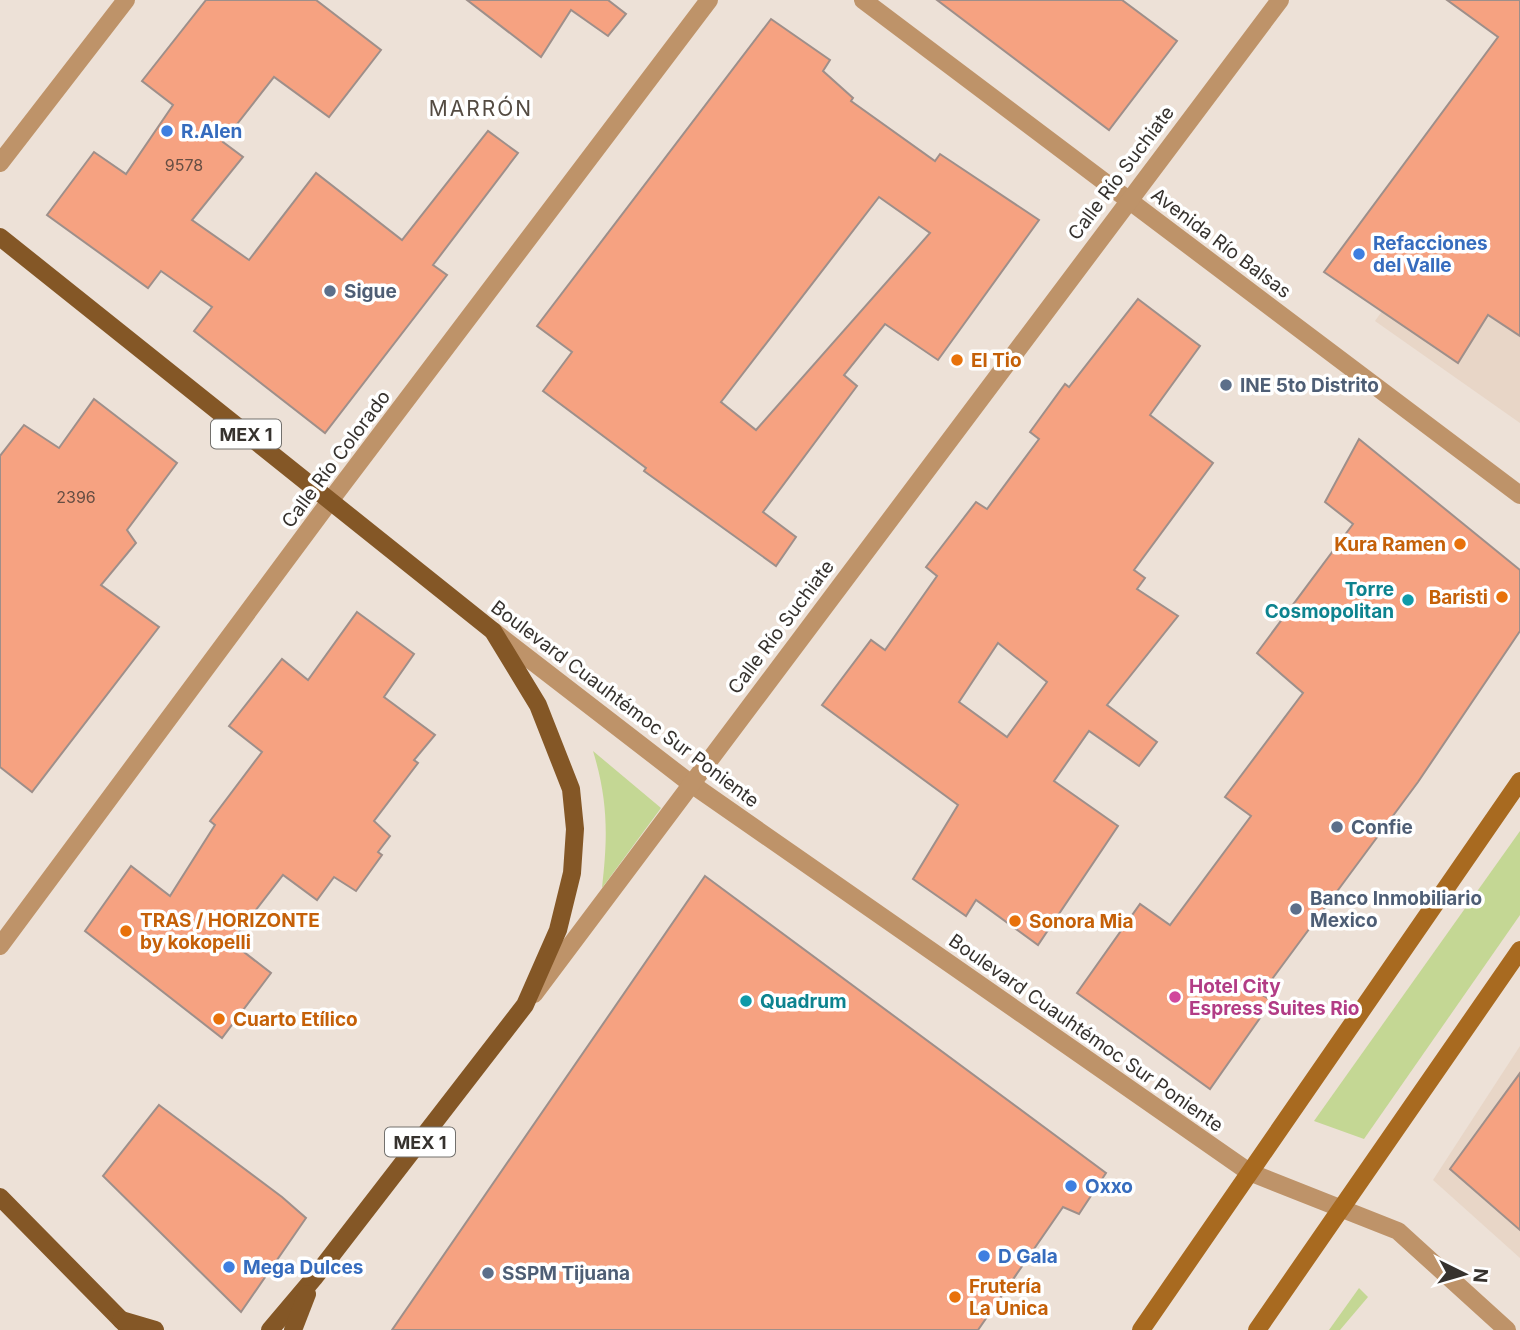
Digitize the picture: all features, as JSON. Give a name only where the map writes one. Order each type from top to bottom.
[{"type":"main road","name":"Boulevard Cuauhtémoc Sur Poniente","points":[[0,237],[493,631]]},
{"type":"main road","name":"MEX 1","points":[[493,631],[538,705],[556,746],[570,789],[575,829],[572,873],[558,930],[525,1005]]},
{"type":"main road","points":[[1141,1330],[1520,782]]},
{"type":"main road","points":[[1257,1330],[1520,950]]},
{"type":"main road","name":"Calle Río Suchiate","points":[[314,1278],[525,1005]]},
{"type":"main road","points":[[0,1197],[126,1325],[155,1330]]},
{"type":"main road","name":"MEX 1","points":[[293,1330],[314,1278]]},
{"type":"main road","points":[[270,1330],[314,1278]]},
{"type":"street","points":[[0,163],[126,0]]},
{"type":"street","name":"Calle Río Colorado","points":[[0,946],[330,501],[709,0]]},
{"type":"street","name":"Avenida Río Balsas","points":[[863,0],[1520,495]]},
{"type":"street","name":"Calle Río Suchiate","points":[[525,1005],[1127,199],[1280,0]]},
{"type":"street","name":"Boulevard Cuauhtémoc Sur Poniente","points":[[493,631],[690,783],[1249,1172],[1398,1231],[1507,1330]]},
{"type":"shaded area","points":[[1520,119],[1520,423],[1375,321]]},
{"type":"shaded area","points":[[1520,1046],[1520,1258],[1433,1180]]},
{"type":"green space","points":[[593,751],[661,808],[602,888],[605,852],[604,802]]},
{"type":"green space","points":[[1520,831],[1520,915],[1364,1139],[1314,1121]]},
{"type":"green space","points":[[1359,1288],[1368,1297],[1340,1330],[1329,1330]]},
{"type":"building","points":[[206,0],[316,0],[381,50],[329,117],[274,77],[223,142],[243,157],[192,220],[249,260],[316,173],[402,240],[488,131],[518,153],[433,265],[447,275],[325,433],[194,331],[212,307],[161,271],[148,288],[47,215],[94,152],[126,174],[173,105],[142,81]]},
{"type":"building","points":[[467,0],[608,0],[626,14],[608,36],[571,10],[541,57]]},
{"type":"building","points":[[937,0],[1122,0],[1177,41],[1109,130]]},
{"type":"building","points":[[1447,0],[1520,0],[1520,336],[1488,315],[1458,363],[1324,272],[1498,37]]},
{"type":"building","points":[[771,19],[830,60],[823,71],[853,98],[851,101],[935,161],[940,154],[1039,220],[938,360],[885,324],[844,375],[857,386],[763,512],[796,537],[776,566],[644,471],[646,468],[543,391],[572,352],[537,326]],"holes":[[[879,197],[930,233],[756,430],[721,402]]]},
{"type":"building","points":[[1138,299],[1200,346],[1150,415],[1213,463],[1134,570],[1145,578],[1137,589],[1178,616],[1107,705],[1157,742],[1139,766],[1089,731],[1054,781],[1118,826],[1038,945],[976,900],[966,916],[913,879],[958,805],[822,705],[871,640],[885,650],[937,576],[926,567],[976,502],[987,509],[1039,439],[1030,432],[1065,384],[1069,387]],"holes":[[[998,643],[1047,682],[1007,737],[959,702]]]},
{"type":"building","points":[[94,399],[177,463],[127,530],[136,543],[101,585],[159,627],[32,792],[0,767],[0,456],[24,425],[59,448]]},
{"type":"building","points":[[1359,439],[1520,570],[1520,631],[1418,782],[1261,994],[1272,1001],[1210,1089],[1077,993],[1140,904],[1170,925],[1251,816],[1225,797],[1303,693],[1257,653],[1353,524],[1325,502]]},
{"type":"building","points":[[357,612],[414,654],[384,697],[435,735],[414,760],[418,763],[374,821],[390,836],[378,852],[382,855],[356,891],[334,877],[317,900],[283,875],[231,942],[271,973],[222,1038],[85,931],[131,866],[170,896],[215,825],[210,821],[262,752],[229,726],[282,659],[308,680]]},
{"type":"building","name":"Quadrum","points":[[705,876],[1106,1173],[1079,1214],[1063,1207],[978,1330],[392,1330]]},
{"type":"building","points":[[1520,1073],[1520,1230],[1450,1169]]},
{"type":"building","points":[[159,1105],[306,1218],[241,1312],[103,1176]]},
{"type":"place","name":"R.Alen","points":[[167,131]]},
{"type":"place","name":"Refacciones del Valle","points":[[1359,254]]},
{"type":"place","name":"Sigue","points":[[330,291]]},
{"type":"place","name":"El Tio","points":[[957,360]]},
{"type":"place","name":"INE 5to Distrito","points":[[1226,385]]},
{"type":"place","name":"Kura Ramen","points":[[1460,544]]},
{"type":"place","name":"Baristi","points":[[1502,597]]},
{"type":"place","name":"Torre Cosmopolitan","points":[[1408,600]]},
{"type":"place","name":"Confie","points":[[1337,827]]},
{"type":"place","name":"Banco Inmobiliario Mexico","points":[[1296,909]]},
{"type":"place","name":"Sonora Mia","points":[[1015,921]]},
{"type":"place","name":"TRAS / HORIZONTE by kokopelli","points":[[126,931]]},
{"type":"place","name":"Hotel City Espress Suites Rio","points":[[1175,997]]},
{"type":"place","name":"Quadrum","points":[[746,1001]]},
{"type":"place","name":"Cuarto Etílico","points":[[219,1019]]},
{"type":"place","name":"Oxxo","points":[[1071,1186]]},
{"type":"place","name":"D Gala","points":[[984,1256]]},
{"type":"place","name":"Mega Dulces","points":[[229,1267]]},
{"type":"place","name":"SSPM Tijuana","points":[[488,1273]]},
{"type":"place","name":"Frutería La Unica","points":[[955,1297]]},
{"type":"district","name":"MARRÓN","points":[[481,108]]}]
